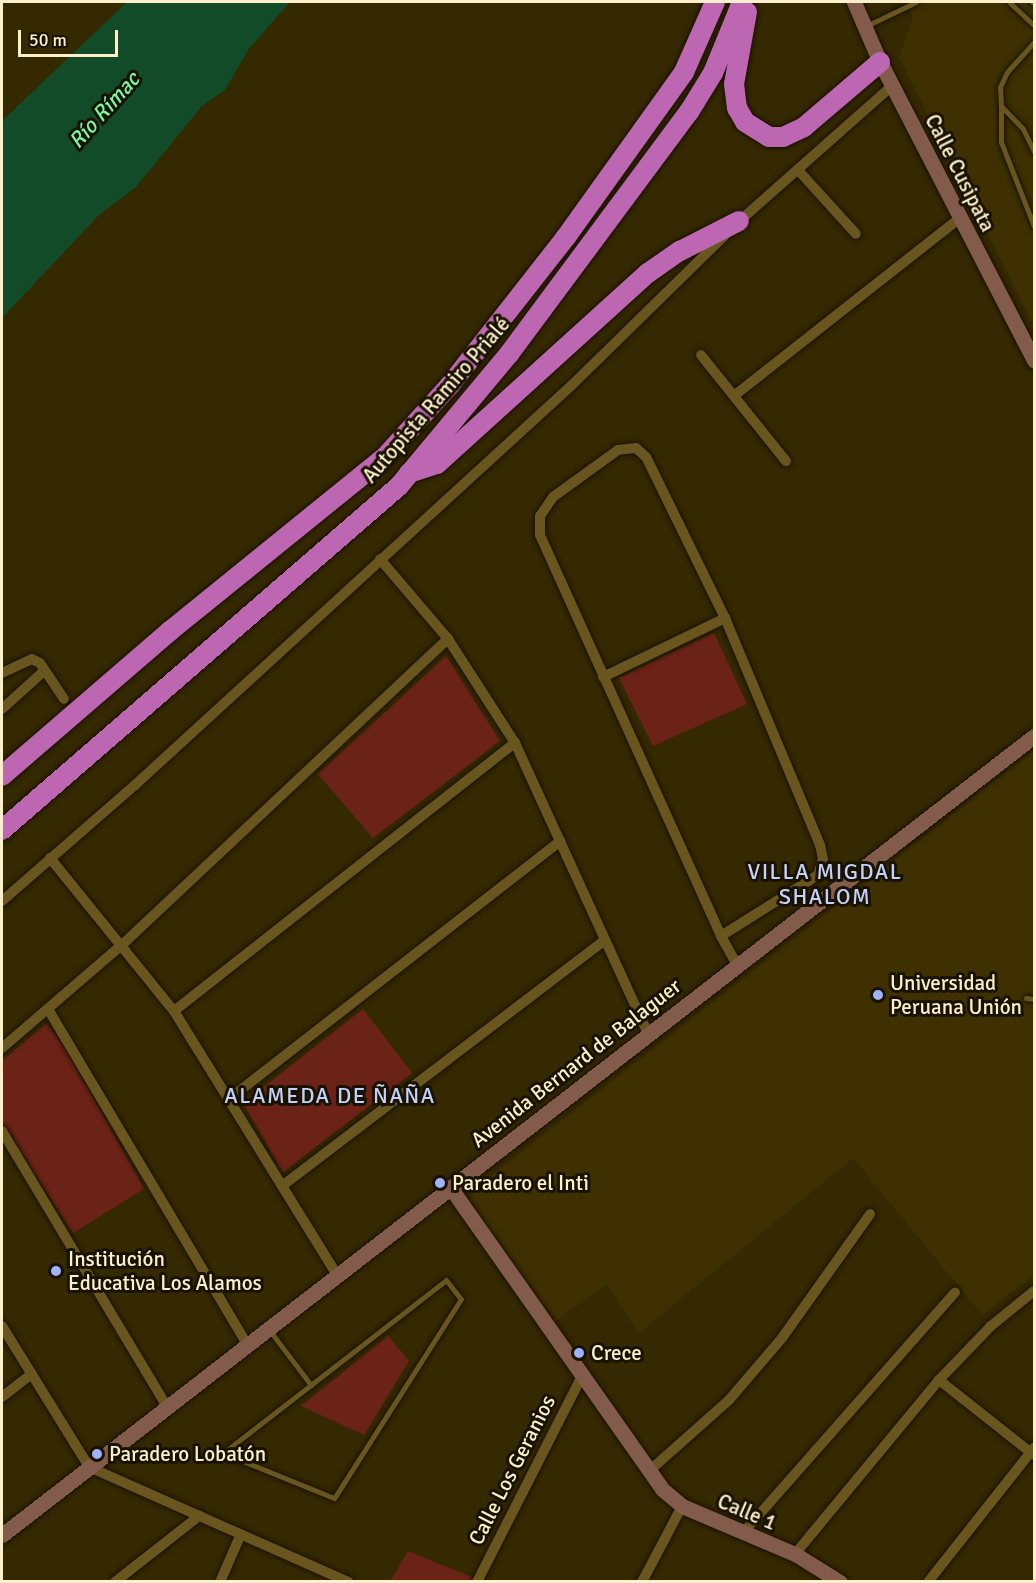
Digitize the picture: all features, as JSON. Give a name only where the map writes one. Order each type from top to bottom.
[{"type":"highway","name":"Autopista Ramiro Prialé","points":[[2,776],[170,631],[328,506],[384,458],[421,417],[566,237],[684,72],[715,2]]},
{"type":"highway","name":"Autopista Ramiro Prialé","points":[[2,830],[409,473],[509,354],[683,120],[713,73],[742,2]]},
{"type":"highway","points":[[748,2],[734,84],[737,108],[756,131],[783,137],[804,126],[880,62]]},
{"type":"highway","points":[[409,473],[437,464],[648,273],[680,251],[739,221]]},
{"type":"street","name":"Calle Cusipata","points":[[855,2],[880,62],[959,219],[1035,361]]},
{"type":"street","points":[[2,901],[135,785],[572,385],[739,221],[893,85]]},
{"type":"street","points":[[798,170],[856,234]]},
{"type":"street","points":[[735,395],[959,219]]},
{"type":"street","points":[[701,355],[786,461]]},
{"type":"street","points":[[721,936],[818,875],[823,860],[725,618],[646,458],[636,448],[618,450],[553,497],[540,516],[540,535],[721,936],[737,965]]},
{"type":"street","points":[[380,559],[448,639],[515,743],[648,1034]]},
{"type":"street","points":[[603,677],[725,618]]},
{"type":"street","points":[[2,1048],[123,944],[448,639]]},
{"type":"street","points":[[2,673],[32,659],[45,671],[64,699]]},
{"type":"street","points":[[2,709],[45,671]]},
{"type":"street","name":"Avenida Bernard de Balaguer","points":[[2,1535],[1035,736]]},
{"type":"street","points":[[174,1011],[515,743]]},
{"type":"street","points":[[229,1099],[560,841]]},
{"type":"street","points":[[50,858],[123,944],[174,1011],[337,1275]]},
{"type":"street","points":[[282,1186],[605,940]]},
{"type":"street","points":[[48,1009],[248,1346]]},
{"type":"street","points":[[2,1131],[167,1407]]},
{"type":"street","name":"Calle 1","points":[[450,1187],[648,1472],[682,1506],[741,1534],[795,1554],[840,1581]]},
{"type":"street","points":[[648,1472],[729,1400],[782,1338],[870,1214]]},
{"type":"street","points":[[795,1554],[939,1380],[991,1326],[1035,1291]]},
{"type":"street","points":[[741,1534],[954,1292]]},
{"type":"street","points":[[2,1326],[30,1375],[89,1467],[342,1580]]},
{"type":"street","points":[[2,1397],[30,1375]]},
{"type":"street","name":"Calle Los Geranios","points":[[477,1581],[582,1376]]},
{"type":"street","points":[[928,1581],[1033,1452],[939,1380]]},
{"type":"street","points":[[642,1581],[682,1506]]},
{"type":"street","points":[[116,1581],[199,1516]]},
{"type":"street","points":[[220,1581],[241,1534]]},
{"type":"lane","points":[[865,26],[916,2]]},
{"type":"lane","points":[[1009,2],[1035,25]]},
{"type":"lane","points":[[1035,42],[1007,72],[1000,87],[1001,142],[1035,226]]},
{"type":"lane","points":[[1001,106],[1023,129],[1035,152]]},
{"type":"lane","points":[[1026,998],[1035,999]]},
{"type":"lane","points":[[446,1280],[461,1299],[334,1498],[223,1453],[311,1385],[446,1280]]},
{"type":"lane","points":[[269,1329],[311,1385]]},
{"type":"shaded area","points":[[906,2],[1034,2],[1034,326],[899,57],[913,17]]},
{"type":"shaded area","points":[[714,633],[747,704],[653,746],[619,678]]},
{"type":"shaded area","points":[[446,656],[500,741],[373,838],[318,774]]},
{"type":"shaded area","name":"Universidad Peruana Unión","points":[[1034,751],[1034,1275],[982,1315],[853,1158],[639,1333],[606,1284],[556,1321],[469,1203],[474,1189]]},
{"type":"shaded area","points":[[363,1009],[412,1073],[283,1172],[243,1103]]},
{"type":"shaded area","points":[[46,1024],[63,1044],[144,1189],[73,1233],[2,1122],[2,1061]]},
{"type":"shaded area","points":[[388,1336],[409,1361],[364,1435],[301,1406]]},
{"type":"shaded area","points":[[408,1551],[474,1578],[471,1582],[390,1582]]},
{"type":"water","name":"Río Rímac","points":[[127,2],[290,2],[248,50],[225,90],[202,106],[136,187],[100,214],[2,318],[2,121]]},
{"type":"place","name":"Universidad Peruana Unión","points":[[878,995]]},
{"type":"place","name":"Paradero el Inti","points":[[440,1183]]},
{"type":"place","name":"Institución Educativa Los Alamos","points":[[56,1271]]},
{"type":"place","name":"Crece","points":[[579,1353]]},
{"type":"place","name":"Paradero Lobatón","points":[[97,1454]]},
{"type":"district","name":"VILLA MIGDAL SHALOM","points":[[825,884]]},
{"type":"district","name":"ALAMEDA DE ÑAÑA","points":[[330,1096]]}]
